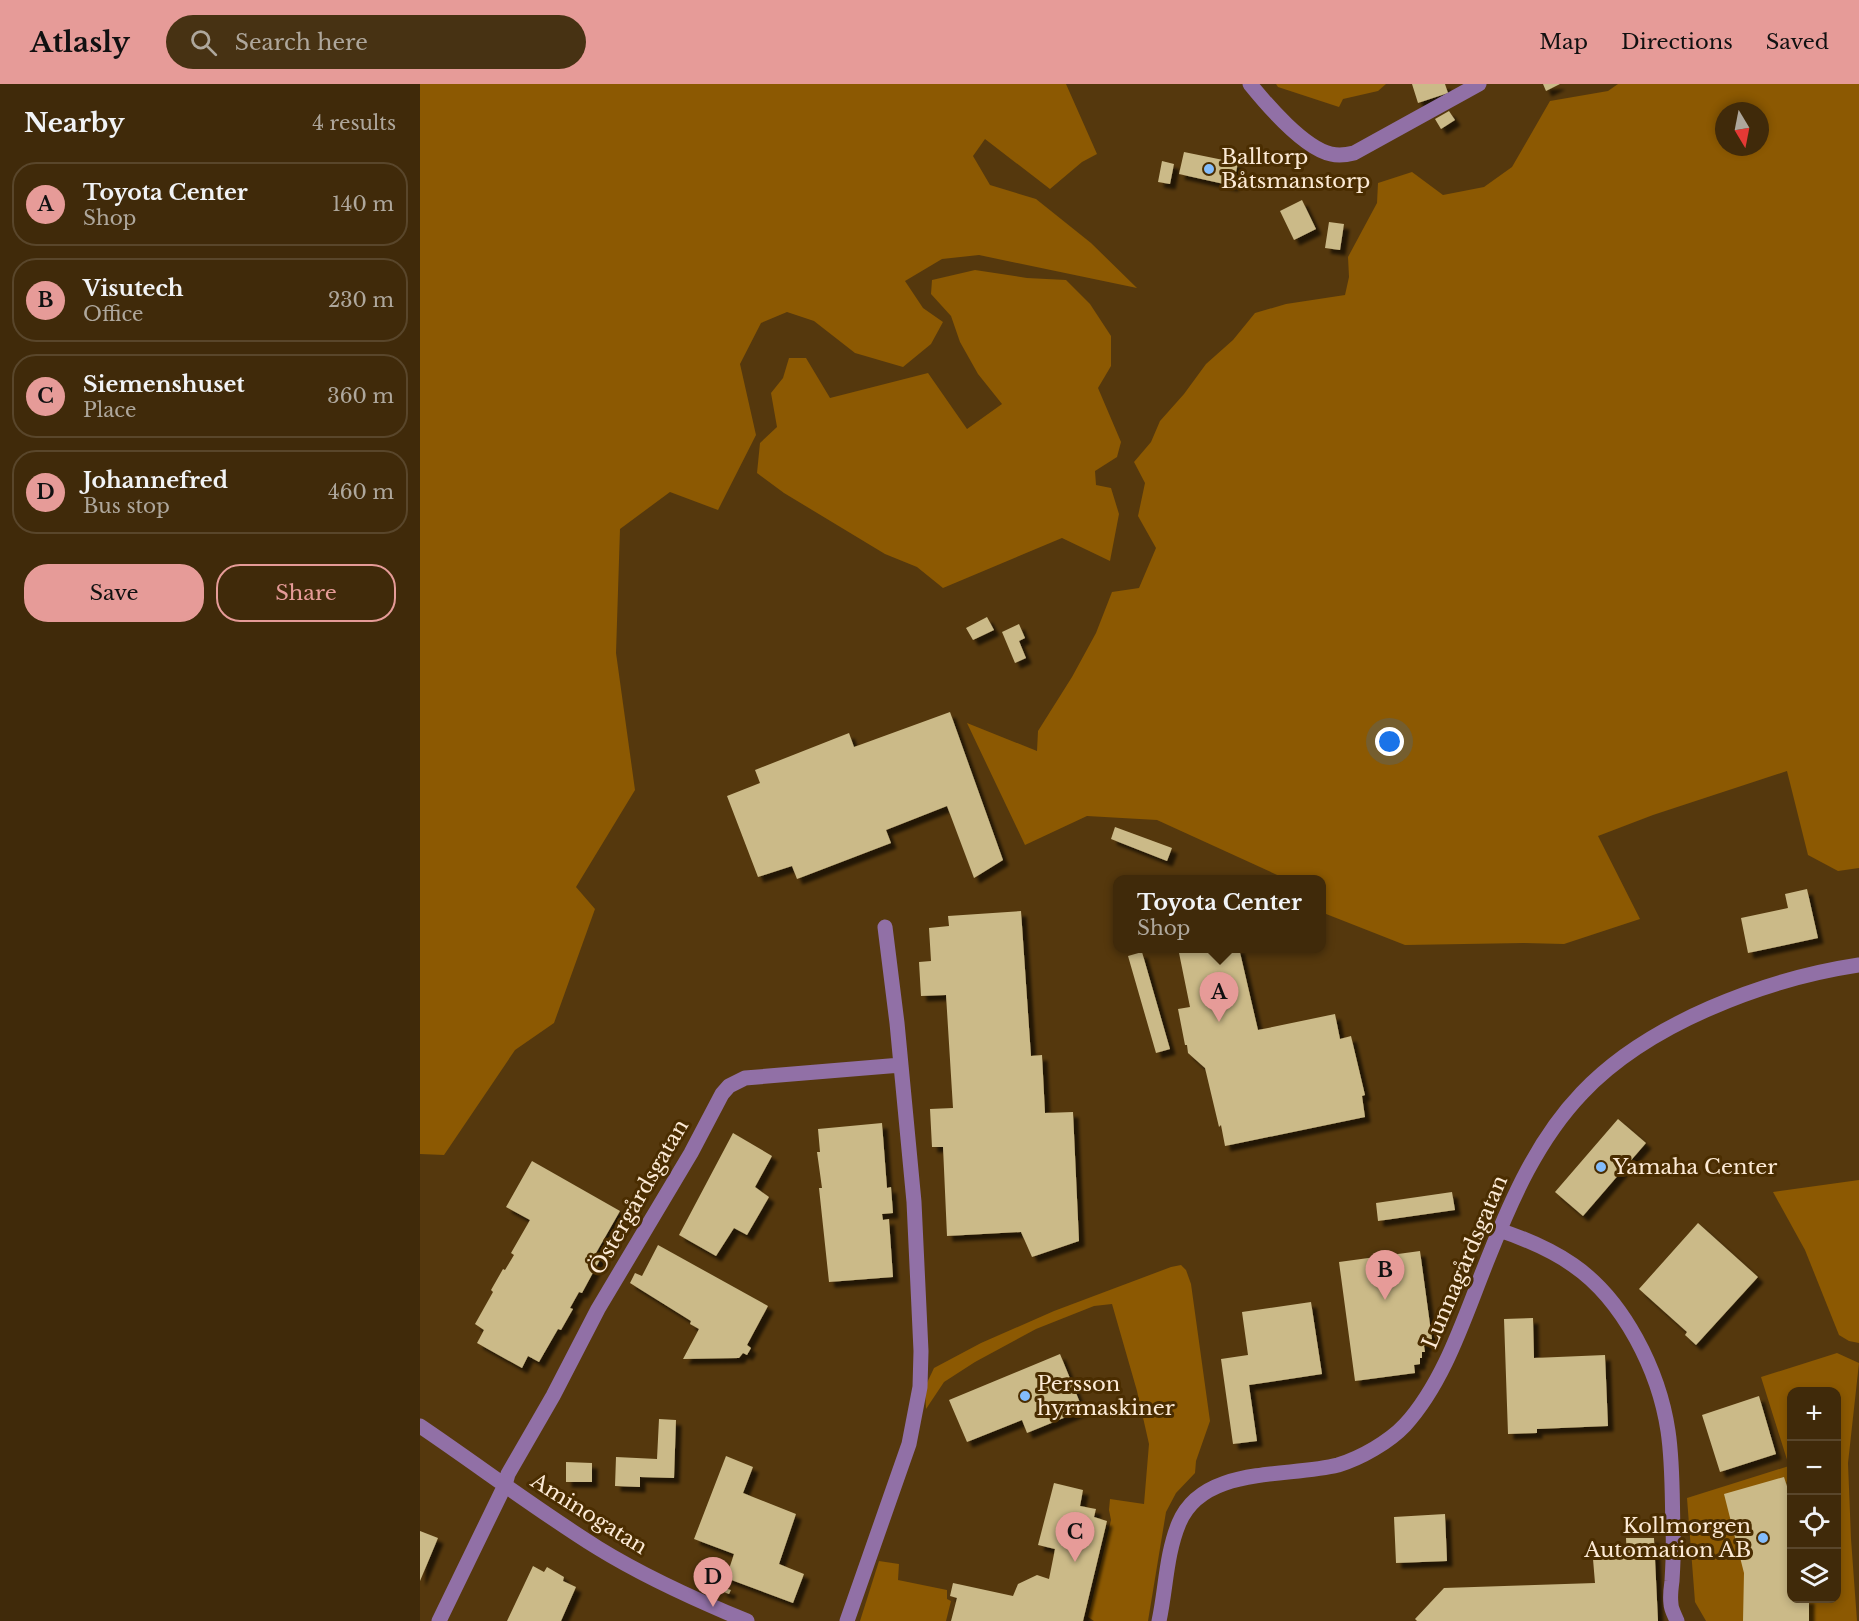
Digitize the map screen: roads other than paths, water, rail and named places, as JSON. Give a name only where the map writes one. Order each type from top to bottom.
[{"type":"street","points":[[1250,84],[1274,112],[1312,145],[1328,154],[1342,156],[1354,153],[1479,84]]},
{"type":"street","points":[[847,1621],[909,1444],[920,1387],[921,1351],[914,1202],[885,927]]},
{"type":"street","name":"Lunnagårdsgatan","points":[[1159,1621],[1168,1561],[1179,1524],[1187,1508],[1195,1499],[1211,1488],[1240,1479],[1340,1464],[1367,1453],[1388,1439],[1402,1428],[1420,1408],[1442,1370],[1499,1230],[1542,1145],[1582,1093],[1624,1058],[1677,1024],[1737,997],[1779,982],[1826,970],[1859,966]]},
{"type":"street","name":"Östergårdsgatan","points":[[439,1621],[505,1485],[508,1473],[553,1396],[598,1309],[691,1153],[722,1094],[729,1086],[745,1078],[763,1075],[805,1074],[901,1065]]},
{"type":"street","points":[[1499,1230],[1552,1251],[1575,1266],[1597,1286],[1628,1327],[1653,1372],[1666,1417],[1671,1454],[1674,1543],[1671,1604],[1677,1621]]},
{"type":"street","name":"Aminogatan","points":[[420,1426],[600,1549],[666,1586],[747,1621]]},
{"type":"street","name":"Lunnagårdsgatan","points":[[1163,1603],[1165,1621]]},
{"type":"place","name":"Balltorp Båtsmanstorp","points":[[1209,169]]},
{"type":"place","name":"Toyota Center","points":[[1219,1022]]},
{"type":"place","name":"Yamaha Center","points":[[1601,1167]]},
{"type":"place","name":"Visutech","points":[[1385,1300]]},
{"type":"place","name":"Persson hyrmaskiner","points":[[1025,1396]]},
{"type":"place","name":"Kollmorgen Automation AB","points":[[1763,1538]]},
{"type":"place","name":"Siemenshuset","points":[[1075,1562]]},
{"type":"place","name":"Johannefred","points":[[713,1607]]}]
